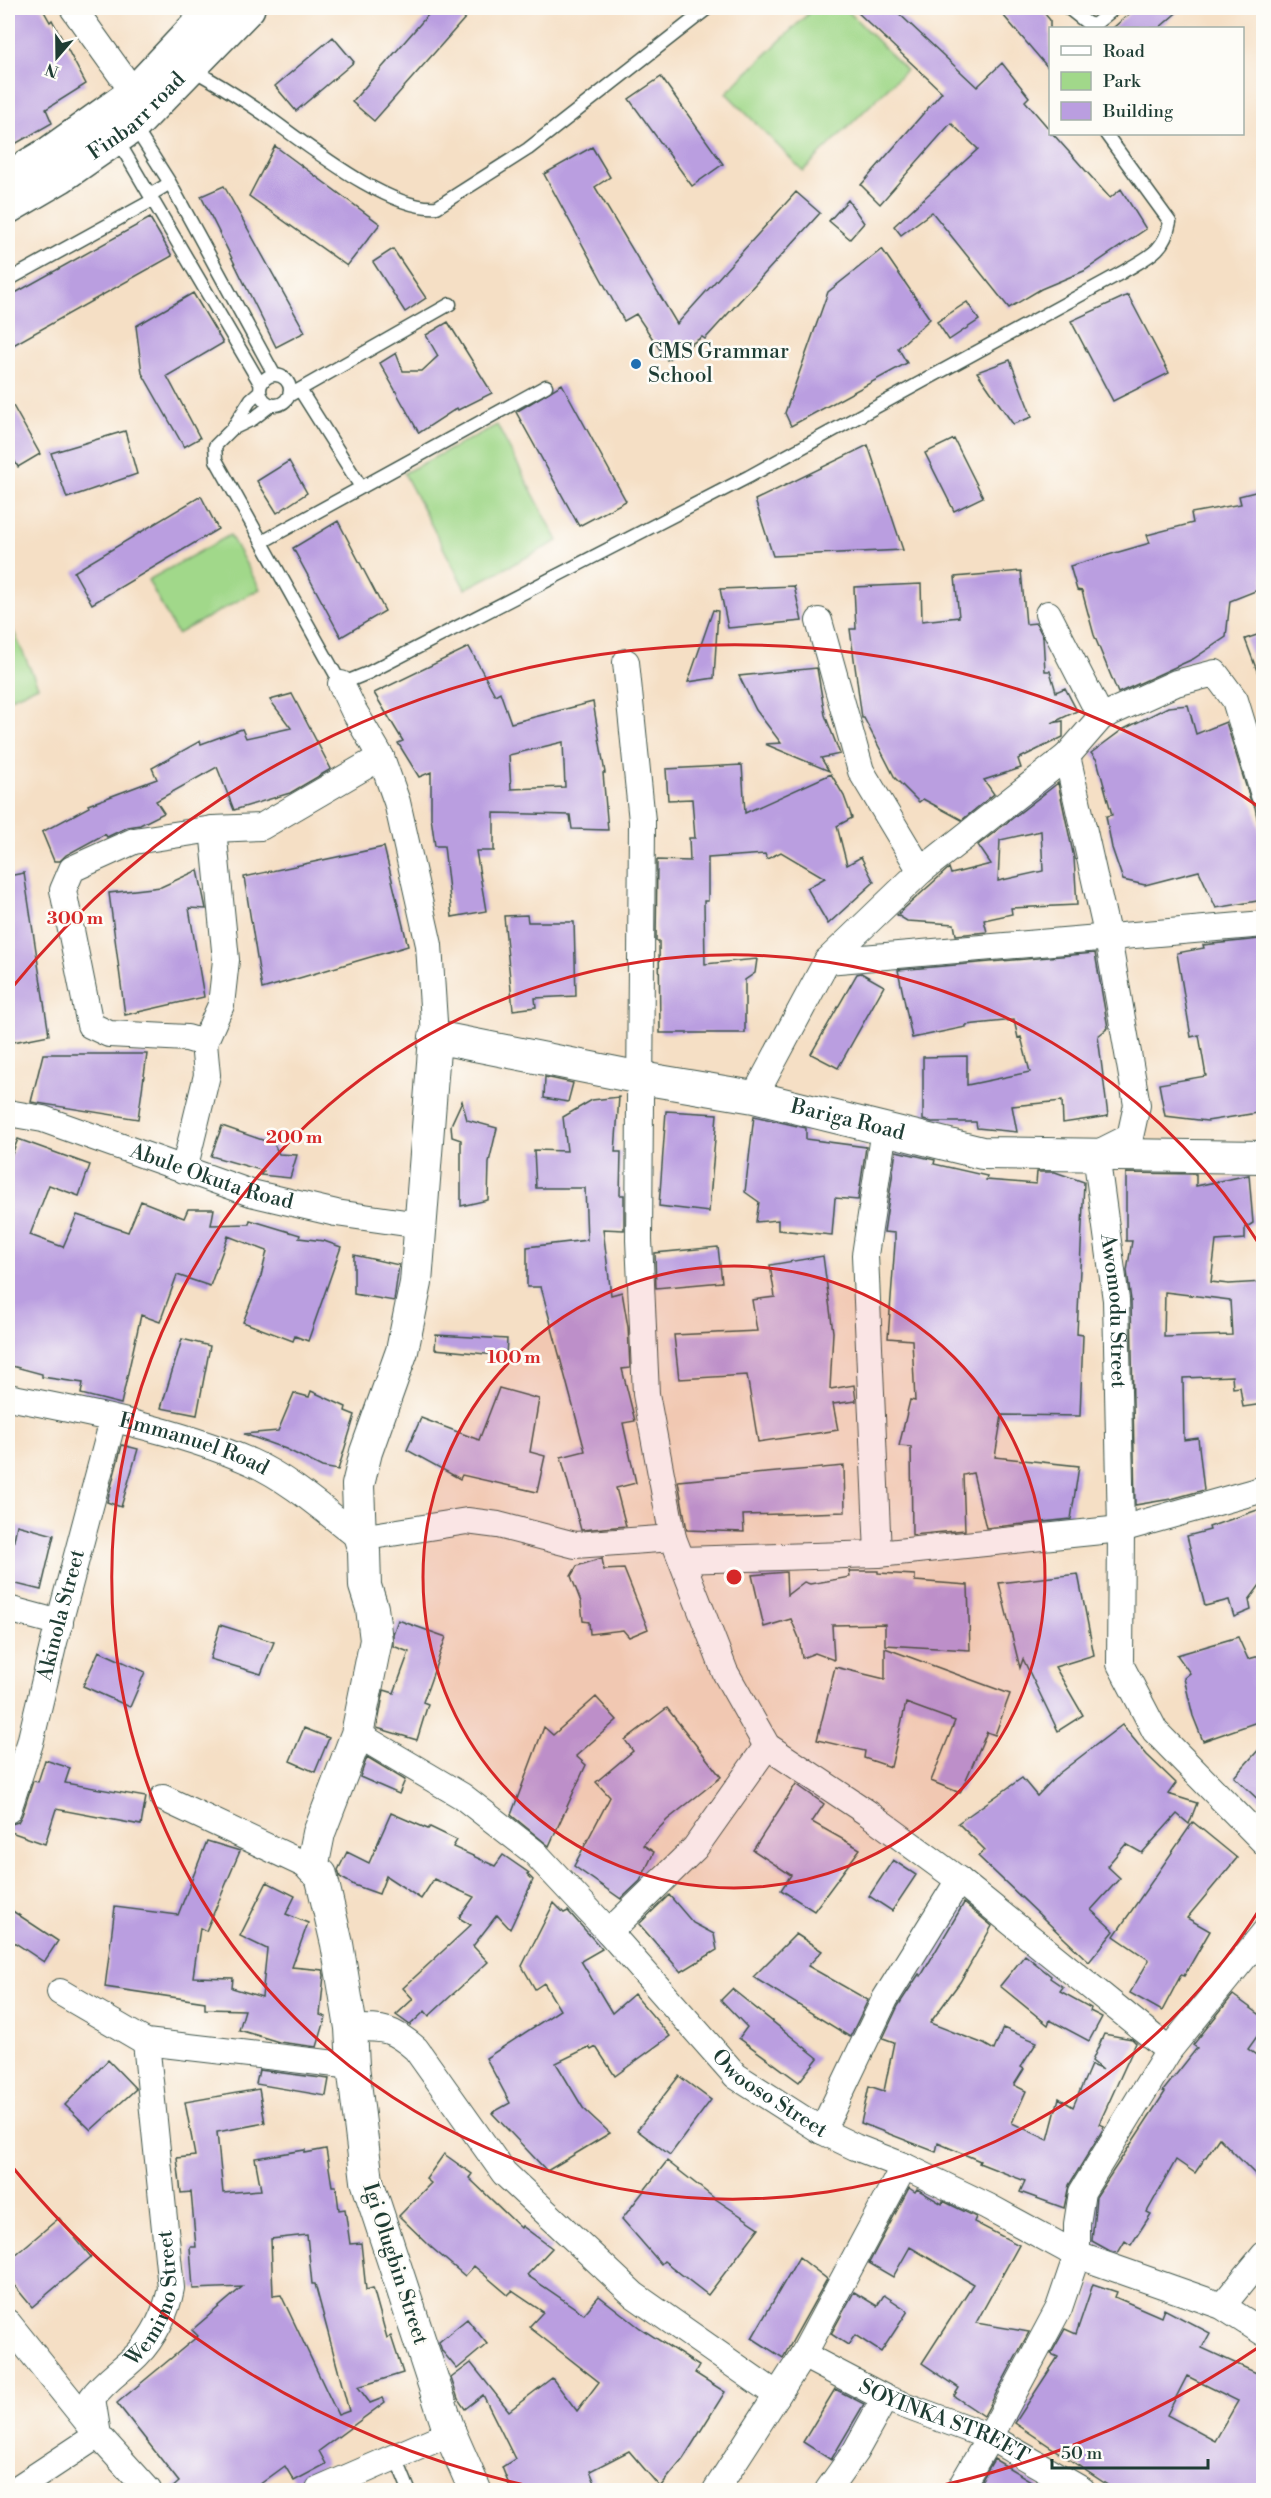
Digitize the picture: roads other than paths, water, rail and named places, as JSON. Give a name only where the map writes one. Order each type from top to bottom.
[{"type":"main road","name":"Finbarr road","points":[[8,178],[50,153],[134,93],[214,8]]},
{"type":"main road","name":"Finbarr road","points":[[8,207],[61,176],[124,132],[190,69],[248,8]]},
{"type":"street","points":[[73,8],[134,93]]},
{"type":"street","points":[[1048,614],[1101,717]]},
{"type":"street","points":[[819,621],[861,771],[921,871]]},
{"type":"street","points":[[626,662],[642,821],[639,1240],[646,1394],[678,1549],[725,1672],[767,1746],[869,1814],[959,1880],[1169,2050]]},
{"type":"street","points":[[754,1098],[827,961],[921,871],[1066,756],[1101,717],[1176,682],[1215,673],[1235,700],[1263,795]]},
{"type":"street","points":[[163,1798],[312,1868],[319,1833],[357,1734],[376,1640],[372,1608],[365,1586],[358,1485],[366,1452],[402,1352],[416,1283],[435,1036],[429,945],[397,802],[381,757],[354,711],[342,684]]},
{"type":"street","points":[[1066,756],[1108,938],[1137,1105],[1130,1137],[1096,1154]]},
{"type":"street","points":[[204,1043],[187,1038],[109,1034],[90,1025],[63,890],[72,869],[134,842],[213,829],[261,827],[381,757]]},
{"type":"street","points":[[184,1170],[207,1075],[204,1043],[221,1005],[226,960],[213,829]]},
{"type":"street","points":[[827,961],[1263,924]]},
{"type":"street","name":"Bariga Road","points":[[435,1036],[641,1078],[754,1098],[982,1153],[1263,1157]]},
{"type":"street","name":"Abule Okuta Road","points":[[8,1113],[43,1119],[251,1193],[336,1213],[420,1225]]},
{"type":"street","points":[[878,1554],[865,1255],[884,1129]]},
{"type":"street","name":"Awomodu Street","points":[[1096,1154],[1116,1300],[1121,1529],[1120,1664],[1155,1731],[1263,1842]]},
{"type":"street","name":"Emmanuel Road","points":[[8,1396],[191,1441],[252,1463],[298,1490],[360,1538]]},
{"type":"street","name":"Akinola Street","points":[[8,1810],[30,1743],[113,1420]]},
{"type":"street","points":[[360,1538],[467,1521],[498,1525],[575,1545],[878,1554],[1121,1529],[1263,1489]]},
{"type":"street","points":[[8,1609],[60,1623]]},
{"type":"street","name":"Owooso Street","points":[[357,1734],[462,1796],[534,1852],[609,1932],[736,2076],[822,2131],[904,2166],[987,2206],[1077,2255],[1222,2306],[1263,2333]]},
{"type":"street","points":[[609,1932],[695,1848],[767,1746]]},
{"type":"street","name":"Igi Olugbin Street","points":[[312,1868],[321,1875],[331,1913],[351,2028],[353,2066],[367,2181],[450,2433],[475,2490]]},
{"type":"street","points":[[822,2131],[885,2000],[959,1880]]},
{"type":"street","points":[[959,2490],[1059,2308],[1077,2255],[1077,2224],[1082,2192],[1169,2050],[1263,1933]]},
{"type":"street","points":[[60,1992],[146,2042],[353,2066]]},
{"type":"street","points":[[351,2028],[384,2028],[416,2049],[504,2173],[634,2295],[777,2395]]},
{"type":"street","name":"Wemimo Street","points":[[98,2435],[92,2398],[106,2381],[138,2354],[168,2305],[171,2288],[146,2042]]},
{"type":"street","points":[[716,2490],[804,2355],[904,2166]]},
{"type":"street","points":[[1222,2306],[1263,2255]]},
{"type":"street","points":[[8,2323],[98,2435],[148,2490]]},
{"type":"street","name":"SOYINKA STREET","points":[[804,2355],[885,2398],[990,2437],[1082,2490]]},
{"type":"street","points":[[828,2490],[855,2452],[885,2398]]},
{"type":"street","points":[[319,2490],[450,2433]]},
{"type":"street","points":[[15,2490],[98,2435]]},
{"type":"lane","points":[[190,69],[255,107],[364,183],[404,203],[426,208],[437,207],[528,149],[708,8]]},
{"type":"lane","points":[[1068,8],[1087,23],[1094,25],[1115,8]]},
{"type":"lane","points":[[124,132],[170,183],[274,374],[286,378],[290,383],[361,487]]},
{"type":"lane","points":[[124,132],[125,153],[260,388],[261,397],[271,405]]},
{"type":"lane","points":[[274,374],[264,380],[232,429],[215,446],[216,460],[342,684],[368,673],[748,477],[1121,273],[1160,248],[1167,235],[1170,222],[1107,135]]},
{"type":"lane","points":[[8,280],[151,197],[170,183]]},
{"type":"lane","points":[[232,429],[253,419],[271,405],[283,404],[295,392],[450,304]]},
{"type":"lane","points":[[262,542],[546,386]]},
{"type":"lane","points":[[396,2458],[409,2490]]},
{"type":"place","name":"CMS Grammar School","points":[[636,364]]}]
